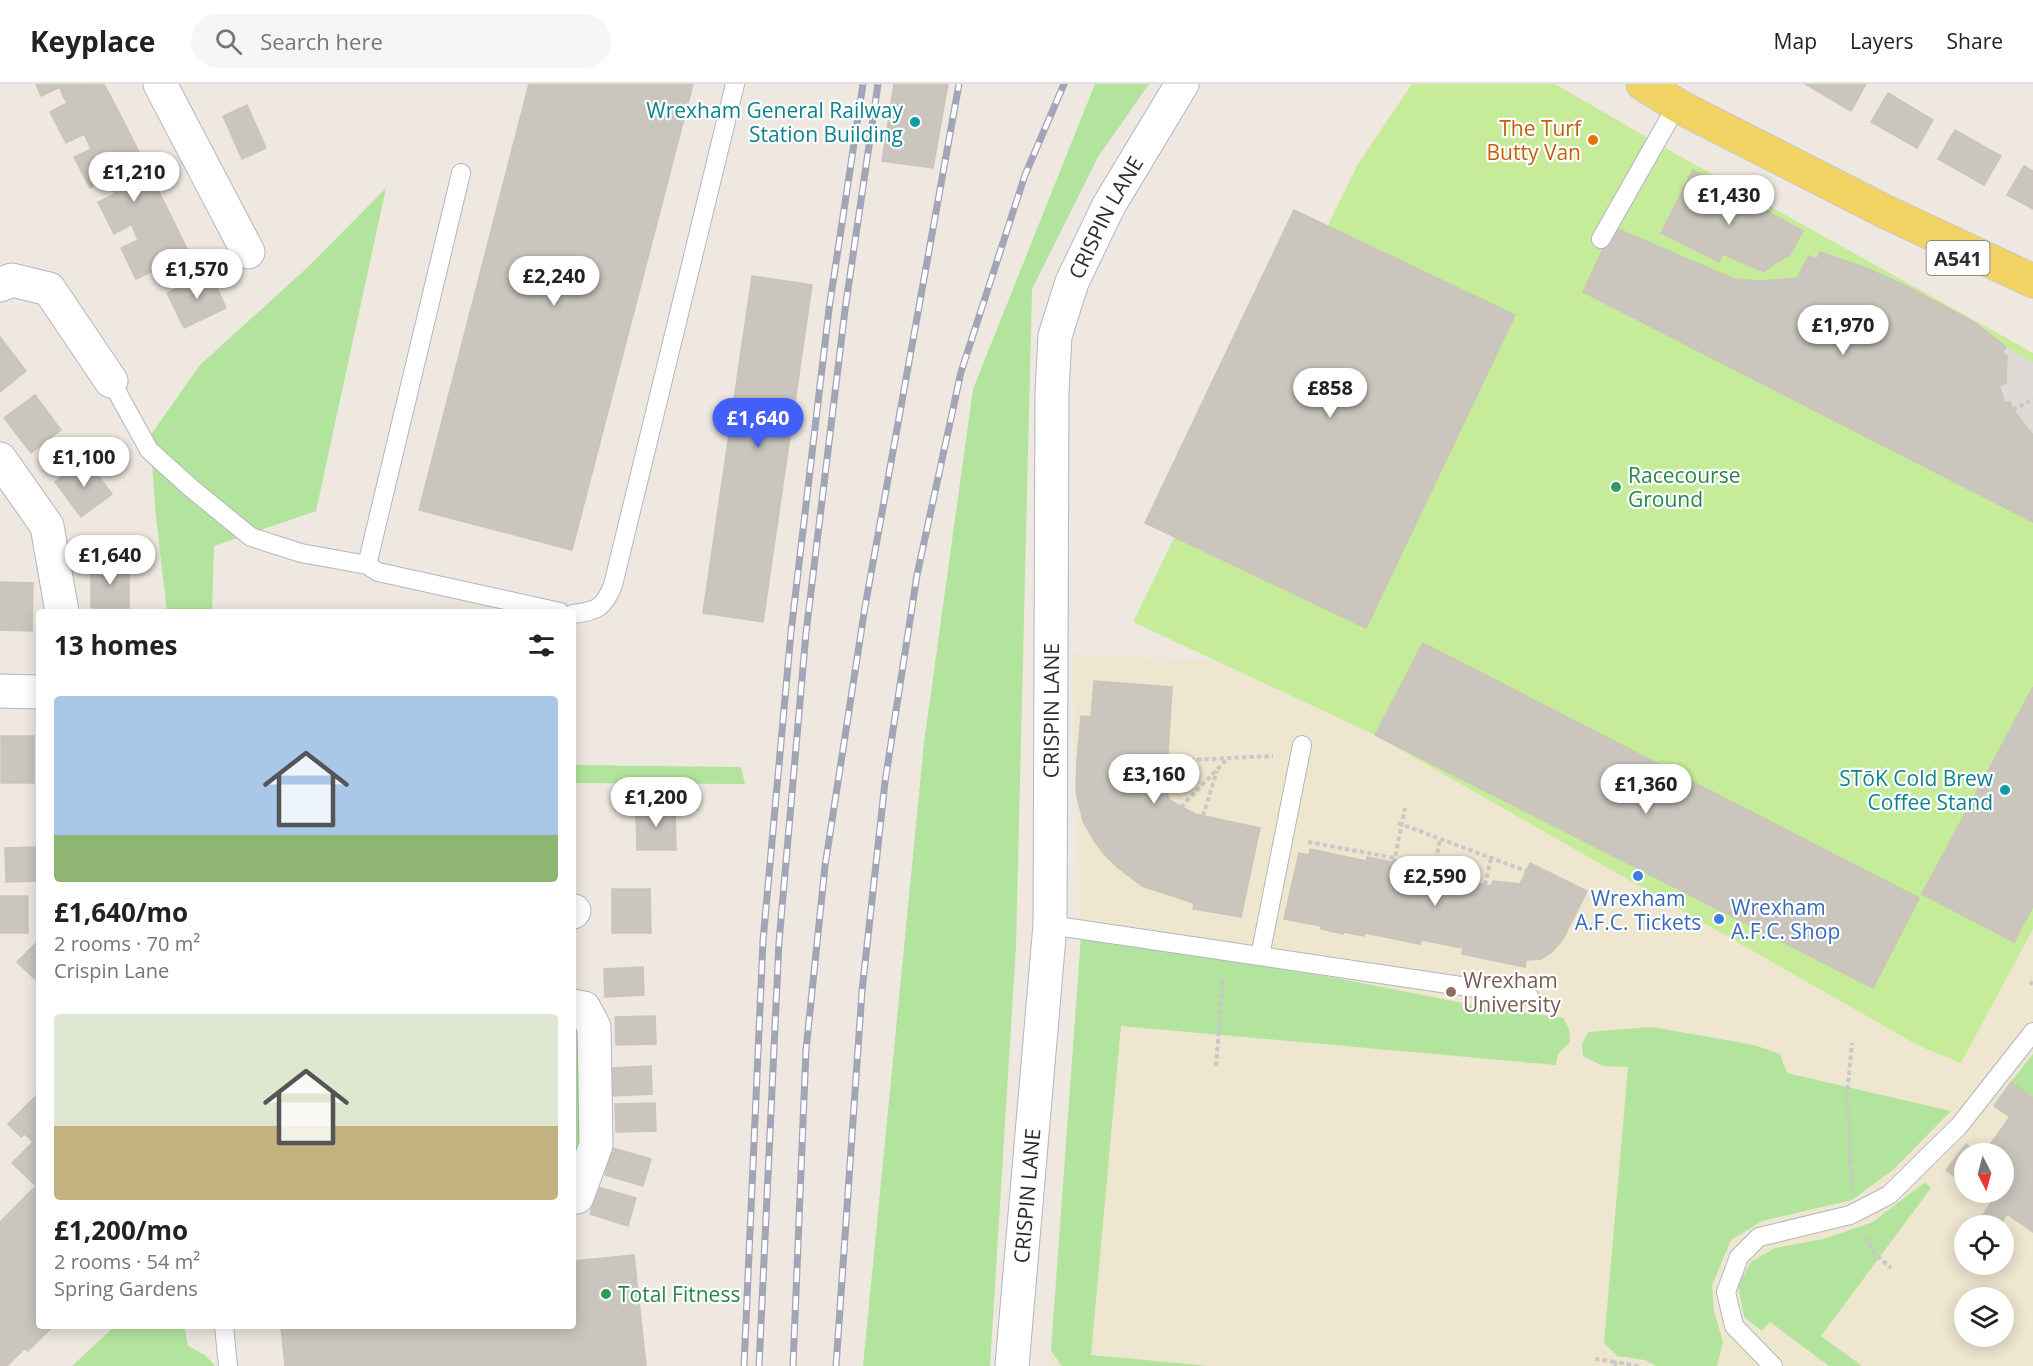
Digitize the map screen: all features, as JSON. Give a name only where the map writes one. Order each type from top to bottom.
[{"type":"main road","name":"A541","points":[[1642,84],[1677,105],[1884,211],[2033,281]]},
{"type":"main road","name":"A541","points":[[1884,211],[2033,306]]},
{"type":"street","points":[[160,84],[248,252]]},
{"type":"street","name":"CRISPIN LANE","points":[[1011,1366],[1050,925],[1052,392],[1055,336],[1072,282],[1109,205],[1182,84]]},
{"type":"street","points":[[0,285],[12,280],[49,289],[111,381]]},
{"type":"street","points":[[0,459],[47,526],[61,609]]},
{"type":"street","points":[[0,691],[36,692]]},
{"type":"street","points":[[576,1007],[584,1008],[594,1027],[596,1145],[577,1197]]},
{"type":"lane","points":[[576,613],[597,609],[606,602],[613,585],[735,84]]},
{"type":"lane","points":[[1601,239],[1677,105]]},
{"type":"lane","points":[[367,565],[461,173]]},
{"type":"lane","points":[[111,381],[149,450],[191,488],[252,537],[301,553],[367,565],[378,572],[546,609]]},
{"type":"lane","points":[[1260,956],[1301,750]]},
{"type":"lane","points":[[1050,925],[1529,996]]},
{"type":"lane","points":[[1762,1362],[1734,1326],[1726,1292],[1739,1257],[1760,1237],[1855,1213],[1889,1194],[1959,1126],[2033,1032]]},
{"type":"lane","points":[[224,1329],[228,1366]]},
{"type":"path","points":[[2013,410],[2033,399]]},
{"type":"path","points":[[1167,761],[1227,758],[1301,750]]},
{"type":"path","points":[[1181,807],[1227,758]]},
{"type":"path","points":[[1203,816],[1219,768]]},
{"type":"path","points":[[1284,837],[1395,860],[1400,823],[1405,808]]},
{"type":"path","points":[[1400,823],[1526,871]]},
{"type":"path","points":[[1433,875],[1440,839]]},
{"type":"path","points":[[1485,885],[1491,858]]},
{"type":"path","points":[[1216,1066],[1225,951]]},
{"type":"path","points":[[1852,1043],[1846,1096],[1855,1213],[1874,1252],[1891,1268]]},
{"type":"path","points":[[1595,1359],[1639,1366]]},
{"type":"shaded area","points":[[2006,347],[2033,362],[2033,435],[2013,410],[2010,402],[2005,402],[1999,386],[2006,383],[2007,356],[2002,352]]},
{"type":"shaded area","name":"Wrexham University","points":[[1072,654],[1213,661],[1375,735],[1918,1046],[1961,1063],[2033,929],[2033,1366],[1049,1366],[1081,951]]},
{"type":"green space","points":[[1095,84],[1149,84],[1098,157],[1032,289],[1016,946],[990,1366],[863,1366],[924,743],[973,389]]},
{"type":"green space","name":"Racecourse Ground","points":[[1412,84],[1555,84],[2033,353],[2033,929],[1961,1063],[1919,1046],[1375,735],[1133,622],[1358,164]]},
{"type":"green space","points":[[386,188],[316,511],[214,546],[212,609],[167,609],[150,436],[200,365],[310,265]]},
{"type":"green space","points":[[576,765],[741,767],[745,784],[576,783]]},
{"type":"green space","points":[[1081,936],[1336,978],[1478,1006],[1563,1018],[1569,1029],[1570,1042],[1558,1054],[1556,1065],[1121,1026],[1091,1355],[1209,1366],[1062,1366],[1051,1351]]},
{"type":"green space","points":[[576,1021],[584,1041],[577,1056],[586,1078],[583,1095],[578,1104],[583,1131],[576,1153]]},
{"type":"green space","points":[[1652,1027],[1754,1045],[1780,1054],[1787,1073],[1951,1111],[1894,1169],[1852,1200],[1762,1221],[1731,1240],[1712,1285],[1714,1311],[1723,1342],[1717,1366],[1656,1366],[1645,1360],[1617,1356],[1604,1343],[1628,1067],[1603,1066],[1583,1056],[1582,1045],[1588,1032]]},
{"type":"green space","points":[[2033,1054],[2033,1098],[2011,1082]]},
{"type":"green space","points":[[1925,1182],[1931,1188],[1821,1336],[1862,1366],[1829,1366],[1770,1322],[1762,1331],[1744,1317],[1738,1285],[1751,1262],[1775,1248],[1823,1239],[1873,1222]]},
{"type":"green space","points":[[112,1329],[185,1329],[188,1346],[205,1355],[215,1366],[72,1366]]},
{"type":"building","points":[[36,84],[87,84],[63,96],[60,87],[41,96]]},
{"type":"building","points":[[87,84],[104,84],[124,122],[87,140],[84,134],[66,143],[50,112],[67,103],[63,96]]},
{"type":"building","points":[[529,84],[693,84],[572,550],[419,510]]},
{"type":"building","name":"Wrexham General Railway Station Building","points":[[894,84],[948,84],[933,168],[882,161]]},
{"type":"building","points":[[1805,84],[1866,84],[1851,111]]},
{"type":"building","points":[[1888,93],[1933,120],[1917,148],[1871,122]]},
{"type":"building","points":[[247,105],[266,148],[242,159],[223,116]]},
{"type":"building","points":[[124,122],[147,168],[111,185],[108,178],[90,188],[74,157],[91,149],[87,140]]},
{"type":"building","points":[[1955,130],[2001,156],[1984,185],[1938,159]]},
{"type":"building","points":[[2024,166],[2033,171],[2033,209],[2007,195]]},
{"type":"building","points":[[147,168],[170,214],[134,231],[132,224],[114,234],[98,202],[115,194],[111,185]]},
{"type":"building","points":[[1693,170],[1803,231],[1790,255],[1764,272],[1723,254],[1719,262],[1661,233]]},
{"type":"building","points":[[1294,210],[1515,315],[1366,628],[1145,523]]},
{"type":"building","points":[[170,214],[193,261],[158,277],[155,270],[136,279],[121,248],[138,240],[134,231]]},
{"type":"building","points":[[1613,227],[1734,279],[1761,281],[1797,278],[1809,256],[1817,259],[1820,252],[1866,268],[1902,284],[1972,321],[2006,347],[2002,352],[2007,356],[2006,383],[1999,386],[2005,402],[2010,402],[2013,410],[2033,435],[2033,522],[1583,292]]},
{"type":"building","points":[[210,273],[226,308],[184,328],[167,293]]},
{"type":"building","points":[[752,276],[812,285],[763,622],[703,613]]},
{"type":"building","points":[[0,337],[26,371],[0,392]]},
{"type":"building","points":[[35,395],[61,430],[31,453],[4,418]]},
{"type":"building","points":[[86,459],[112,494],[81,517],[55,482]]},
{"type":"building","points":[[91,564],[129,564],[129,608],[91,608]]},
{"type":"building","points":[[0,582],[33,583],[32,631],[0,630]]},
{"type":"building","points":[[1423,643],[1919,898],[1873,988],[1375,735]]},
{"type":"building","points":[[1094,681],[1172,687],[1166,787],[1169,800],[1195,814],[1260,828],[1241,917],[1193,909],[1194,903],[1142,886],[1117,867],[1093,839],[1083,821],[1076,792],[1081,716],[1091,717]]},
{"type":"building","name":"STōK Cold Brew Coffee Stand","points":[[2033,687],[2033,906],[2014,942],[1922,894]]},
{"type":"building","points":[[1,736],[34,736],[34,783],[1,783]]},
{"type":"building","points":[[636,806],[675,806],[676,850],[637,850]]},
{"type":"building","points":[[36,847],[36,881],[6,882],[5,848]]},
{"type":"building","points":[[1310,849],[1366,861],[1367,857],[1421,868],[1420,872],[1491,886],[1493,881],[1520,884],[1530,863],[1587,891],[1563,939],[1552,952],[1541,959],[1526,960],[1525,967],[1462,954],[1463,948],[1421,940],[1420,944],[1365,933],[1364,936],[1343,932],[1343,934],[1321,929],[1321,926],[1284,919],[1299,853],[1309,855]]},
{"type":"building","points":[[612,889],[650,889],[651,933],[612,933]]},
{"type":"building","points":[[0,896],[28,896],[28,933],[0,933]]},
{"type":"building","points":[[36,943],[36,980],[17,962]]},
{"type":"building","points":[[643,967],[644,995],[605,997],[604,969]]},
{"type":"building","points":[[655,1016],[656,1044],[616,1045],[615,1017]]},
{"type":"building","points":[[651,1066],[652,1094],[613,1096],[612,1068]]},
{"type":"building","points":[[2011,1082],[2033,1098],[2033,1232],[2014,1219],[2014,1215],[1983,1215],[1991,1203],[2014,1203],[2014,1143],[1991,1143],[2010,1117],[1994,1106]]},
{"type":"building","points":[[36,1096],[36,1186],[12,1163],[33,1142],[25,1134],[21,1137],[8,1124]]},
{"type":"building","points":[[655,1103],[656,1131],[616,1132],[615,1104]]},
{"type":"building","points":[[613,1148],[651,1159],[643,1186],[605,1175]]},
{"type":"building","points":[[1954,1160],[1954,1176],[1946,1170]]},
{"type":"building","points":[[36,1186],[36,1329],[50,1329],[28,1351],[25,1348],[7,1366],[0,1366],[0,1222]]},
{"type":"building","points":[[598,1187],[636,1198],[628,1226],[590,1214]]},
{"type":"building","name":"Total Fitness","points":[[634,1255],[646,1366],[285,1366],[281,1329],[576,1329],[576,1261]]},
{"type":"railway","points":[[744,1366],[763,941],[791,632],[829,309],[863,84]]},
{"type":"railway","points":[[759,1366],[779,942],[806,633],[845,310],[878,84]]},
{"type":"railway","points":[[793,1366],[806,1050],[825,866],[865,607],[959,84]]},
{"type":"railway","points":[[836,1366],[862,991],[885,782],[917,575],[961,372],[1025,175],[1064,84]]},
{"type":"place","name":"Wrexham General Railway Station Building","points":[[915,122]]},
{"type":"place","name":"The Turf Butty Van","points":[[1593,140]]},
{"type":"place","name":"Racecourse Ground","points":[[1616,487]]},
{"type":"place","name":"STōK Cold Brew Coffee Stand","points":[[2005,790]]},
{"type":"place","name":"Wrexham A.F.C. Tickets","points":[[1638,876]]},
{"type":"place","name":"Wrexham A.F.C. Shop","points":[[1719,919]]},
{"type":"place","name":"Wrexham University","points":[[1451,992]]},
{"type":"place","name":"Total Fitness","points":[[606,1294]]}]
